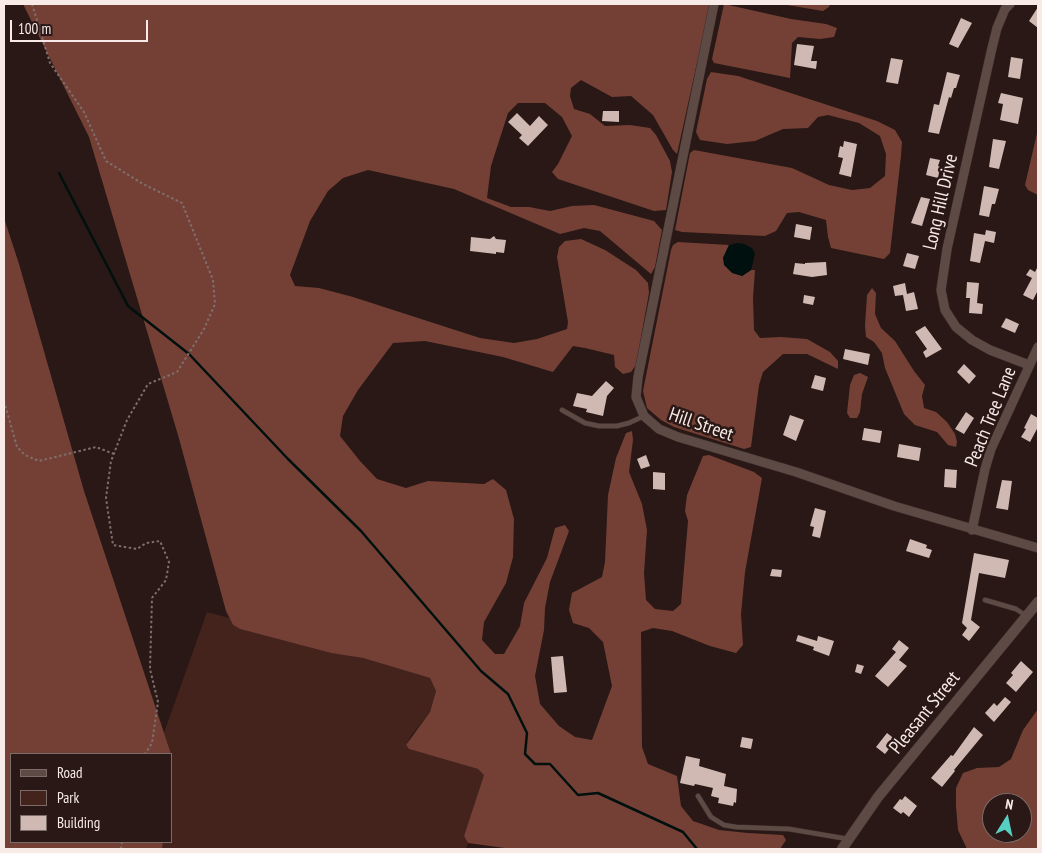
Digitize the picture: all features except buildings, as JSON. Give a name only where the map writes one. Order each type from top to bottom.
[{"type":"street","name":"Hill Street","points":[[714,4],[638,377],[636,397],[644,416],[659,429],[678,437],[764,462],[884,503],[1038,548]]},
{"type":"street","name":"Long Hill Drive","points":[[1010,4],[1005,10],[997,28],[992,48],[947,249],[941,290],[945,310],[956,327],[972,340],[990,350],[1029,365]]},
{"type":"street","name":"Peach Tree Lane","points":[[972,530],[984,469],[990,449],[1038,347]]},
{"type":"street","name":"Pleasant Street","points":[[842,849],[878,797],[1038,602]]},
{"type":"lane","points":[[562,410],[585,423],[599,426],[617,426],[644,416]]},
{"type":"lane","points":[[985,600],[1016,608],[1026,616]]},
{"type":"lane","points":[[698,796],[711,818],[724,825],[789,828],[849,839]]},
{"type":"path","points":[[32,4],[50,63],[84,112],[106,161],[143,184],[182,203],[213,280],[216,304],[204,329],[177,372],[148,384],[127,420],[110,461],[106,498],[113,545],[137,549],[146,543],[160,540],[169,562],[166,580],[152,598],[150,669],[158,702],[152,742],[146,753]]},
{"type":"path","points":[[4,401],[18,447],[25,456],[40,461],[96,447],[114,454]]},
{"type":"green space","points":[[207,612],[229,618],[233,625],[240,629],[331,653],[363,658],[430,678],[436,691],[430,712],[406,745],[409,749],[478,769],[484,775],[464,836],[468,843],[466,849],[162,849],[163,843],[172,843],[172,753],[164,733]]},
{"type":"shaded area","points":[[23,4],[710,4],[677,154],[653,115],[631,96],[612,97],[581,80],[571,88],[570,96],[574,109],[590,114],[605,126],[630,125],[650,128],[656,135],[670,161],[672,172],[666,210],[654,211],[558,179],[552,172],[572,136],[562,117],[545,103],[518,103],[508,113],[491,166],[487,198],[511,207],[529,207],[550,211],[572,206],[594,205],[654,221],[662,230],[655,267],[651,274],[600,231],[584,228],[560,234],[454,189],[368,170],[343,178],[328,191],[310,221],[290,275],[295,286],[319,288],[480,338],[514,343],[537,339],[567,329],[568,322],[557,257],[559,247],[565,241],[581,239],[605,250],[636,270],[648,283],[649,293],[636,365],[631,372],[623,374],[615,367],[614,355],[573,346],[553,372],[503,357],[425,341],[393,343],[358,390],[343,416],[340,436],[377,479],[406,488],[428,481],[484,484],[493,479],[506,490],[514,519],[513,557],[506,583],[484,622],[482,640],[495,654],[504,654],[520,626],[524,603],[547,558],[555,528],[565,525],[569,531],[550,582],[545,608],[544,630],[535,676],[540,704],[559,726],[575,737],[592,740],[612,686],[603,642],[589,628],[573,623],[569,610],[572,593],[602,577],[605,562],[608,495],[616,458],[626,433],[632,431],[633,440],[629,472],[642,504],[647,530],[644,573],[646,600],[655,609],[673,611],[681,604],[688,521],[685,511],[687,495],[703,456],[709,455],[754,472],[762,478],[745,572],[741,614],[743,645],[736,653],[710,646],[672,631],[653,628],[641,632],[642,747],[648,764],[677,776],[681,806],[693,821],[719,830],[783,835],[786,840],[780,849],[512,849],[468,843],[464,836],[484,775],[478,769],[409,749],[406,745],[430,712],[436,691],[430,678],[363,658],[331,653],[240,629],[233,625],[226,611],[178,435],[89,137]]},
{"type":"shaded area","points":[[724,4],[791,19],[826,24],[837,28],[834,37],[820,39],[798,37],[792,43],[790,78],[714,63],[712,59]]},
{"type":"shaded area","points":[[781,4],[830,4],[823,11]]},
{"type":"shaded area","points":[[711,72],[738,76],[877,121],[895,130],[902,142],[901,156],[890,253],[884,259],[831,248],[826,220],[799,212],[787,213],[776,231],[765,236],[682,232],[675,230],[690,153],[694,150],[792,168],[829,185],[852,190],[870,188],[885,176],[886,154],[880,136],[859,123],[828,115],[818,117],[808,128],[783,129],[755,141],[727,144],[700,140],[696,132],[707,79]]},
{"type":"shaded area","points":[[1038,129],[1038,195],[1028,190],[1025,185]]},
{"type":"shaded area","points":[[4,218],[84,491],[171,753],[10,753],[10,843],[163,843],[162,849],[4,849]]},
{"type":"shaded area","points":[[678,242],[729,245],[723,258],[742,276],[751,270],[755,270],[753,298],[754,330],[760,338],[807,339],[830,352],[838,361],[838,369],[807,354],[783,354],[763,372],[759,385],[751,447],[744,449],[674,427],[661,420],[647,408],[643,391],[671,250],[673,245]]},
{"type":"shaded area","points":[[737,243],[752,248],[755,254],[751,270],[742,276],[732,273],[724,265],[723,258],[729,245]]},
{"type":"shaded area","points":[[872,288],[876,293],[875,314],[881,328],[895,341],[925,385],[922,396],[924,408],[936,412],[947,422],[955,434],[956,447],[948,445],[937,432],[915,425],[904,414],[885,368],[882,353],[874,342],[866,337],[867,295]]},
{"type":"shaded area","points":[[860,373],[868,377],[862,394],[860,412],[857,418],[850,418],[847,413],[850,385],[854,375]]},
{"type":"shaded area","points":[[1038,709],[1038,849],[967,849],[958,830],[956,806],[956,788],[963,773],[977,768],[999,767],[1011,759],[1023,730]]},
{"type":"waterway","points":[[59,173],[128,306],[189,354],[288,459],[361,531],[481,671],[508,694],[527,733],[525,754],[535,764],[550,764],[578,795],[598,793],[683,832],[697,849]]}]
